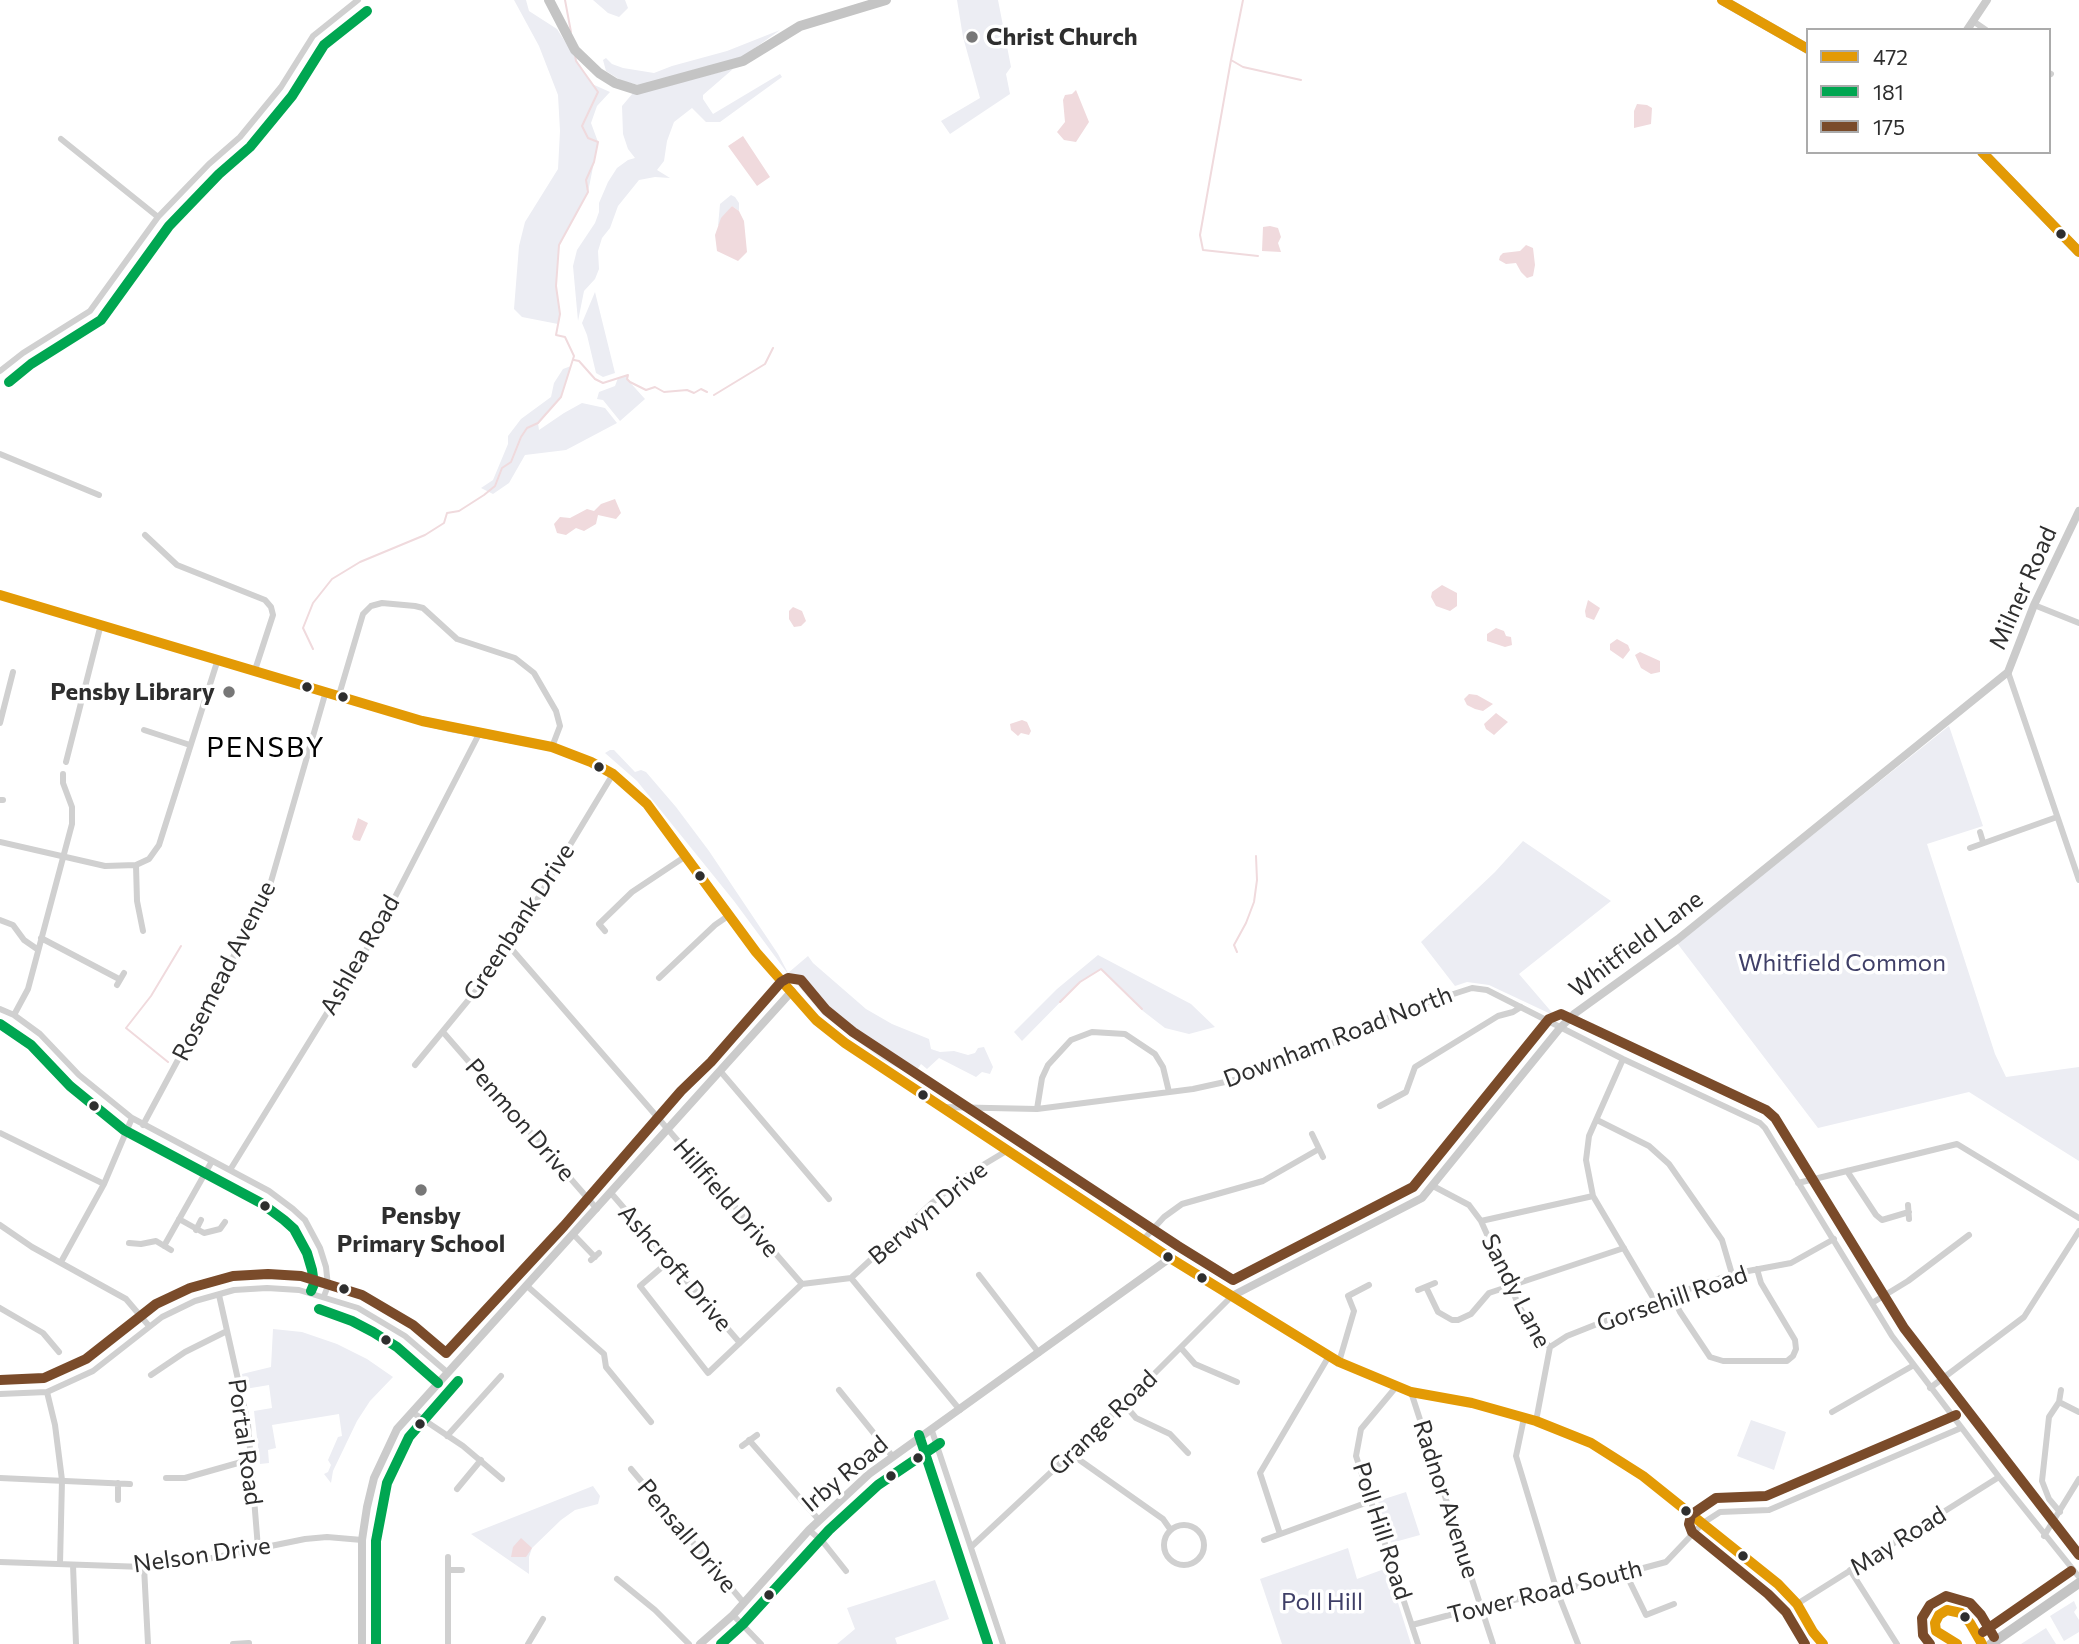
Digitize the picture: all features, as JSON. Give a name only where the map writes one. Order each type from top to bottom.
[{"type":"main road","points":[[549,0],[575,50],[599,73],[615,83],[637,90],[743,61],[800,26],[874,1],[886,0]]},
{"type":"main road","points":[[1722,0],[1806,48]]},
{"type":"main road","points":[[1984,154],[2079,251]]},
{"type":"main road","points":[[1991,1644],[2079,1583]]},
{"type":"street","points":[[0,371],[90,311],[158,217],[209,164],[240,137],[281,87],[313,36],[358,0]]},
{"type":"street","points":[[1968,28],[1987,0]]},
{"type":"street","points":[[1973,21],[1983,28]]},
{"type":"street","points":[[61,139],[158,217]]},
{"type":"street","points":[[0,454],[99,495]]},
{"type":"street","name":"Milner Road","points":[[2079,511],[2034,605],[2008,672],[2079,880]]},
{"type":"street","points":[[145,535],[177,565],[265,600],[271,607],[273,615],[255,670]]},
{"type":"street","points":[[0,595],[422,721],[551,747],[591,762],[613,774],[647,804],[756,952],[816,1020],[845,1043],[1170,1258],[1339,1362],[1411,1392],[1472,1403],[1536,1421],[1591,1444],[1643,1476],[1778,1584],[1797,1604],[1823,1644]]},
{"type":"street","points":[[339,695],[363,614],[372,606],[382,603],[415,606],[423,608],[457,639],[514,658],[534,673],[556,711],[560,726],[551,747]]},
{"type":"street","points":[[2034,605],[2079,623]]},
{"type":"street","points":[[66,762],[101,624]]},
{"type":"street","points":[[0,842],[105,866],[136,865],[149,859],[159,845],[218,659]]},
{"type":"street","points":[[0,723],[3,698],[13,672]]},
{"type":"street","name":"Whitfield Lane","points":[[1232,1296],[1422,1198],[1574,1014],[1678,939],[2008,672]]},
{"type":"street","name":"Rosemead Avenue","points":[[143,1125],[268,892],[326,691]]},
{"type":"street","points":[[144,730],[190,745]]},
{"type":"street","name":"Ashlea Road","points":[[230,1170],[377,932],[479,734]]},
{"type":"street","points":[[14,1015],[28,989],[72,824],[72,807],[63,783],[63,774]]},
{"type":"street","name":"Greenbank Drive","points":[[415,1065],[489,975],[509,946],[613,774]]},
{"type":"street","points":[[1970,848],[2057,817]]},
{"type":"street","points":[[1980,832],[1983,842]]},
{"type":"street","points":[[605,931],[599,924],[632,892],[687,856]]},
{"type":"street","points":[[136,865],[135,888],[143,931]]},
{"type":"street","points":[[659,978],[727,916]]},
{"type":"street","points":[[0,920],[13,925],[24,940],[37,948]]},
{"type":"street","points":[[41,937],[120,979]]},
{"type":"street","name":"Hillfield Drive","points":[[509,946],[802,1284]]},
{"type":"street","name":"Downham Road North","points":[[941,1107],[1037,1109],[1169,1092],[1234,1080],[1312,1052],[1390,1017],[1472,988],[1487,990],[1623,1059],[1760,1123],[1892,1336],[2044,1536],[2079,1577]]},
{"type":"street","points":[[362,1644],[362,1540],[367,1507],[374,1478],[397,1429],[792,991]]},
{"type":"street","points":[[1380,1106],[1406,1092],[1415,1067],[1498,1016],[1521,1007]]},
{"type":"street","points":[[0,1009],[14,1015],[40,1034],[79,1075],[132,1118],[269,1191],[305,1220],[320,1248],[326,1267],[328,1286],[324,1296]]},
{"type":"street","name":"Penmon Drive","points":[[443,1032],[597,1209]]},
{"type":"street","points":[[1037,1109],[1042,1078],[1048,1065],[1071,1040],[1092,1032],[1125,1034],[1155,1054],[1163,1067],[1169,1092]]},
{"type":"street","points":[[1623,1059],[1589,1136],[1586,1160],[1593,1196],[1656,1301]]},
{"type":"street","points":[[721,1072],[829,1199]]},
{"type":"street","points":[[61,1262],[104,1184],[132,1118]]},
{"type":"street","points":[[1597,1120],[1649,1146],[1669,1164],[1723,1240],[1732,1274]]},
{"type":"street","points":[[0,1133],[104,1184]]},
{"type":"street","points":[[1312,1134],[1323,1157]]},
{"type":"street","points":[[1798,1183],[1957,1144],[2079,1217]]},
{"type":"street","points":[[1143,1240],[1164,1217],[1182,1204],[1263,1181],[1319,1149]]},
{"type":"street","name":"Berwyn Drive","points":[[851,1278],[933,1202],[973,1171],[1008,1150]]},
{"type":"street","points":[[164,1246],[212,1161]]},
{"type":"street","points":[[1847,1171],[1882,1220],[1909,1212]]},
{"type":"street","name":"Sandy Lane","points":[[1433,1186],[1469,1205],[1481,1221],[1520,1308],[1535,1333],[1550,1347],[1536,1421]]},
{"type":"street","name":"Ashcroft Drive","points":[[611,1193],[740,1343]]},
{"type":"street","points":[[1481,1221],[1593,1196]]},
{"type":"street","points":[[180,1219],[204,1233],[220,1229],[225,1222]]},
{"type":"street","points":[[196,1230],[201,1220]]},
{"type":"street","points":[[0,1225],[32,1247],[126,1299],[149,1326]]},
{"type":"street","points":[[1930,1388],[2024,1317],[2079,1231]]},
{"type":"street","points":[[574,1235],[595,1257]]},
{"type":"street","points":[[1872,1303],[1908,1281],[1969,1235]]},
{"type":"street","name":"Gorsehill Road","points":[[1550,1347],[1567,1336],[1732,1274],[1791,1264],[1834,1239]]},
{"type":"street","points":[[129,1243],[156,1241],[171,1250]]},
{"type":"street","points":[[1426,1287],[1438,1312],[1452,1320],[1464,1318],[1489,1293],[1624,1248]]},
{"type":"street","name":"Irby Road","points":[[700,1644],[733,1615],[809,1530],[869,1474],[1170,1258]]},
{"type":"street","points":[[668,1262],[640,1286],[708,1373],[802,1284],[851,1278],[960,1410]]},
{"type":"street","points":[[1673,1297],[1710,1357],[1723,1361],[1787,1361],[1796,1349],[1795,1340],[1761,1283],[1757,1269]]},
{"type":"street","points":[[979,1275],[1039,1353]]},
{"type":"street","points":[[1418,1290],[1435,1283]]},
{"type":"street","points":[[1339,1362],[1354,1311],[1348,1296],[1369,1285]]},
{"type":"street","points":[[527,1286],[604,1354],[606,1367],[651,1422]]},
{"type":"street","points":[[0,1394],[47,1392],[93,1371],[149,1326],[195,1301],[233,1290],[267,1288],[299,1290],[358,1308],[405,1336],[447,1372]]},
{"type":"street","name":"Portal Road","points":[[219,1295],[248,1424],[258,1548]]},
{"type":"street","name":"Grange Road","points":[[971,1547],[1124,1404],[1232,1296]]},
{"type":"street","points":[[0,1308],[43,1333],[58,1352]]},
{"type":"street","points":[[151,1376],[185,1352],[227,1331]]},
{"type":"street","points":[[1181,1348],[1195,1364],[1237,1382]]},
{"type":"street","points":[[1280,1534],[1260,1473],[1329,1356]]},
{"type":"street","points":[[1832,1412],[1914,1365]]},
{"type":"street","points":[[447,1436],[501,1376]]},
{"type":"street","name":"Poll Hill Road","points":[[1396,1387],[1361,1429],[1356,1456],[1418,1644]]},
{"type":"street","points":[[839,1390],[892,1457]]},
{"type":"street","points":[[2060,1512],[2049,1499],[2042,1481],[2049,1417],[2059,1402],[2061,1390]]},
{"type":"street","points":[[47,1392],[55,1425],[62,1480],[60,1564]]},
{"type":"street","name":"Radnor Avenue","points":[[1411,1392],[1493,1644]]},
{"type":"street","points":[[2059,1402],[2079,1412]]},
{"type":"street","points":[[1124,1404],[1136,1418],[1170,1434],[1188,1453]]},
{"type":"street","points":[[412,1412],[481,1460],[502,1479]]},
{"type":"street","points":[[1524,1418],[1516,1456],[1557,1591],[1578,1644]]},
{"type":"street","points":[[1703,1523],[1720,1512],[1769,1510],[1961,1428]]},
{"type":"street","points":[[932,1431],[1003,1644]]},
{"type":"street","points":[[742,1446],[757,1435]]},
{"type":"street","points":[[749,1440],[819,1520]]},
{"type":"street","points":[[1070,1454],[1163,1519],[1170,1529]]},
{"type":"street","points":[[166,1478],[185,1478],[252,1459]]},
{"type":"street","points":[[454,1476],[460,1486],[481,1460]]},
{"type":"street","name":"Pensall Drive","points":[[631,1469],[743,1602]]},
{"type":"street","points":[[0,1478],[130,1484]]},
{"type":"street","name":"May Road","points":[[1797,1604],[1999,1478]]},
{"type":"street","points":[[2044,1536],[2079,1479]]},
{"type":"street","points":[[118,1483],[118,1500]]},
{"type":"street","points":[[1264,1540],[1371,1502]]},
{"type":"street","name":"Tower Road South","points":[[1412,1625],[1666,1562],[1703,1523]]},
{"type":"street","points":[[1183,1525],[1196,1528],[1204,1539],[1203,1552],[1194,1563],[1181,1566],[1170,1561],[1164,1550],[1164,1539],[1170,1529],[1183,1525]]},
{"type":"street","points":[[809,1530],[823,1542],[846,1571]]},
{"type":"street","name":"Nelson Drive","points":[[0,1562],[144,1567],[202,1560],[327,1537],[362,1540]]},
{"type":"street","points":[[448,1557],[448,1644]]},
{"type":"street","points":[[73,1565],[76,1644]]},
{"type":"street","points":[[144,1567],[148,1644]]},
{"type":"street","points":[[448,1570],[462,1570]]},
{"type":"street","points":[[1850,1570],[1897,1644]]},
{"type":"street","points":[[1626,1574],[1646,1615],[1674,1604]]},
{"type":"street","points":[[617,1579],[655,1610],[689,1644]]},
{"type":"street","points":[[733,1615],[761,1644]]},
{"type":"street","points":[[528,1644],[543,1619]]},
{"type":"street","points":[[233,1644],[250,1643]]},
{"type":"green space","points":[[514,0],[526,0],[529,11],[557,29],[592,84],[610,92],[597,106],[591,123],[598,142],[588,192],[559,245],[556,286],[560,314],[558,324],[522,317],[514,309],[519,246],[525,222],[558,169],[560,131],[558,95],[539,46]]},
{"type":"green space","points":[[593,0],[625,0],[628,8],[619,17],[608,13]]},
{"type":"green space","points":[[957,0],[998,0],[1011,67],[1006,74],[1010,94],[950,134],[941,121],[980,98],[963,37]]},
{"type":"green space","points":[[780,30],[741,58],[639,85],[622,81],[606,71],[603,60],[606,58],[612,64],[623,68],[654,73],[727,51]]},
{"type":"green space","points":[[733,69],[703,95],[713,114],[780,74],[782,77],[720,122],[706,122],[692,108],[674,122],[664,161],[657,170],[670,178],[639,180],[618,206],[610,228],[602,238],[598,251],[599,269],[595,279],[584,291],[578,321],[573,266],[577,250],[595,223],[599,203],[608,182],[617,168],[635,158],[628,149],[623,134],[622,106],[633,93]]},
{"type":"green space","points":[[731,195],[739,203],[739,211],[732,206],[718,226],[720,204]]},
{"type":"green space","points":[[595,292],[615,373],[603,377],[596,373],[582,323]]},
{"type":"green space","points":[[571,366],[561,397],[538,423],[539,430],[582,403],[605,408],[617,423],[566,450],[525,455],[509,483],[493,494],[481,488],[493,480],[508,444],[508,436],[521,419],[551,397],[554,383],[563,369]]},
{"type":"green space","points":[[628,375],[627,379],[645,399],[620,421],[603,400],[597,399],[599,392],[615,386],[618,378]]},
{"type":"green space","name":"Whitfield Common","points":[[1949,726],[1983,826],[1927,844],[1995,1054],[2006,1077],[2079,1067],[2079,1161],[1969,1092],[1818,1128],[1677,943]]},
{"type":"green space","points":[[614,750],[635,772],[646,772],[676,807],[709,851],[788,973],[808,956],[866,1009],[892,1024],[929,1039],[931,1049],[968,1055],[984,1047],[993,1067],[990,1074],[982,1072],[976,1077],[939,1058],[927,1069],[921,1064],[913,1076],[883,1060],[823,1015],[788,974],[734,901],[637,781],[605,753]]},
{"type":"green space","points":[[1523,841],[1611,901],[1519,974],[1555,1016],[1489,985],[1467,982],[1455,986],[1421,942],[1495,872]]},
{"type":"green space","points":[[1098,955],[1191,1004],[1215,1027],[1189,1034],[1165,1028],[1143,1011],[1101,969],[1080,982],[1022,1041],[1014,1032],[1057,989]]},
{"type":"green space","points":[[273,1329],[302,1332],[337,1344],[367,1359],[393,1377],[370,1401],[357,1421],[333,1471],[331,1483],[324,1474],[331,1465],[328,1460],[338,1437],[342,1436],[339,1414],[272,1425],[276,1448],[268,1450],[269,1463],[260,1464],[254,1411],[272,1408],[269,1385],[245,1389],[242,1374],[271,1367]]},
{"type":"green space","points":[[1751,1420],[1786,1432],[1774,1470],[1737,1456]]},
{"type":"green space","points":[[593,1486],[600,1496],[598,1504],[575,1510],[532,1548],[529,1574],[471,1534]]},
{"type":"green space","points":[[1406,1492],[1420,1535],[1391,1543],[1378,1501]]},
{"type":"green space","name":"Poll Hill","points":[[1348,1548],[1357,1579],[1387,1568],[1411,1644],[1282,1644],[1260,1579]]},
{"type":"green space","points":[[935,1580],[949,1619],[895,1638],[897,1644],[837,1644],[855,1629],[847,1608]]},
{"type":"green space","points":[[2074,1601],[2079,1632],[2064,1641],[2050,1616]]},
{"type":"green space","points":[[2046,1628],[2056,1644],[2021,1644]]},
{"type":"shaded area","points":[[1076,90],[1089,122],[1076,142],[1064,140],[1057,132],[1065,122],[1065,95]]},
{"type":"shaded area","points":[[1637,104],[1652,108],[1651,124],[1634,128],[1634,111]]},
{"type":"shaded area","points":[[743,136],[770,177],[757,186],[728,146]]},
{"type":"shaded area","points":[[732,206],[739,211],[744,221],[747,252],[738,261],[717,251],[715,235],[721,218]]},
{"type":"shaded area","points":[[1263,227],[1278,228],[1281,252],[1262,251]]},
{"type":"shaded area","points":[[1526,245],[1533,248],[1535,265],[1533,276],[1527,278],[1516,263],[1506,264],[1499,260],[1503,253],[1520,251]]},
{"type":"shaded area","points":[[615,499],[621,513],[616,519],[598,515],[596,524],[584,531],[576,528],[566,535],[557,533],[554,524],[560,517],[570,518],[587,509],[594,511],[601,504]]},
{"type":"shaded area","points":[[1442,585],[1457,593],[1457,606],[1450,611],[1436,606],[1431,597],[1432,592]]},
{"type":"shaded area","points":[[1588,600],[1600,608],[1594,620],[1586,617]]},
{"type":"shaded area","points":[[793,607],[802,611],[806,621],[801,626],[794,627],[789,619],[789,611]]},
{"type":"shaded area","points":[[1496,628],[1511,637],[1512,645],[1505,647],[1487,641],[1487,634]]},
{"type":"shaded area","points":[[1617,639],[1628,645],[1630,650],[1623,659],[1610,650],[1610,644]]},
{"type":"shaded area","points":[[1640,652],[1660,661],[1660,672],[1651,674],[1641,668],[1635,655]]},
{"type":"shaded area","points":[[1469,694],[1477,695],[1493,704],[1483,711],[1475,709],[1467,705],[1464,699]]},
{"type":"shaded area","points":[[1496,713],[1508,722],[1494,735],[1484,724]]},
{"type":"shaded area","points":[[1022,720],[1027,722],[1031,731],[1029,735],[1021,733],[1018,736],[1011,730],[1010,724]]},
{"type":"shaded area","points":[[358,818],[368,823],[360,841],[352,837]]},
{"type":"shaded area","points":[[521,1538],[532,1548],[526,1557],[511,1557],[513,1547]]},
{"type":"waterway","points":[[565,0],[571,32]]},
{"type":"waterway","points":[[1243,0],[1231,60],[1243,67],[1301,80]]},
{"type":"waterway","points":[[313,649],[303,628],[313,603],[332,579],[360,562],[425,535],[444,523],[447,513],[459,511],[484,495],[495,486],[502,468],[511,462],[527,428],[538,423],[561,397],[574,356],[565,337],[556,335],[560,314],[556,286],[559,245],[588,192],[586,180],[594,162],[598,142],[588,138],[582,126],[598,92],[576,61],[575,55]]},
{"type":"waterway","points":[[1231,60],[1200,235],[1203,250],[1258,256]]},
{"type":"waterway","points":[[714,395],[765,364],[773,348]]},
{"type":"waterway","points":[[574,360],[579,361],[595,379],[603,383],[628,375],[630,382],[646,390],[655,387],[664,392],[687,390],[694,393],[701,389],[707,392]]},
{"type":"waterway","points":[[1237,952],[1234,945],[1254,902],[1256,856]]},
{"type":"waterway","points":[[168,1062],[126,1028],[151,996],[181,946]]},
{"type":"waterway","points":[[1060,1002],[1080,982],[1101,969],[1142,1009]]},
{"type":"transit line","name":"472","points":[[1722,0],[1806,48]]},
{"type":"transit line","name":"181","points":[[9,382],[31,364],[101,320],[169,226],[219,174],[250,147],[292,96],[324,45],[367,11]]},
{"type":"transit line","name":"472","points":[[1984,154],[2079,252]]},
{"type":"transit line","name":"472","points":[[0,595],[422,721],[552,747],[613,774],[647,804],[756,952],[816,1020],[845,1043],[1170,1258],[1339,1362],[1411,1392],[1472,1403],[1536,1421],[1591,1443],[1643,1476],[1778,1584],[1797,1604],[1823,1644]]},
{"type":"transit line","name":"175","points":[[0,1380],[44,1378],[86,1359],[156,1304],[190,1288],[233,1276],[301,1276],[362,1295],[413,1325],[446,1353],[564,1226],[681,1091],[711,1062],[781,982],[788,978],[801,980],[826,1010],[853,1032],[1233,1280],[1413,1187],[1549,1019],[1561,1014],[1766,1110],[1775,1118],[1904,1328],[2079,1555]]},
{"type":"transit line","name":"181","points":[[0,1024],[31,1045],[70,1086],[124,1130],[261,1203],[284,1220],[294,1229],[307,1253],[314,1284],[311,1291]]},
{"type":"transit line","name":"181","points":[[319,1309],[373,1332],[397,1347],[438,1383]]},
{"type":"transit line","name":"181","points":[[376,1644],[376,1541],[387,1483],[409,1437],[458,1381]]},
{"type":"transit line","name":"175","points":[[1805,1644],[1786,1612],[1768,1594],[1692,1532],[1689,1524],[1691,1515],[1716,1498],[1766,1496],[1956,1415]]},
{"type":"transit line","name":"181","points":[[919,1435],[988,1644]]},
{"type":"transit line","name":"181","points":[[721,1644],[743,1624],[829,1530],[878,1485],[940,1443]]},
{"type":"transit line","name":"175","points":[[1983,1632],[2071,1571]]},
{"type":"transit line","name":"175","points":[[1930,1644],[1923,1635],[1922,1618],[1930,1605],[1946,1596],[1970,1603],[1994,1637]]},
{"type":"transit line","name":"472","points":[[1957,1644],[1936,1631],[1935,1623],[1939,1615],[1947,1610],[1961,1613],[1982,1644]]},
{"type":"place","name":"Christ Church","points":[[972,37]]},
{"type":"place","name":"Pensby Library","points":[[229,692]]},
{"type":"place","name":"Pensby Primary School","points":[[421,1190]]},
{"type":"district","name":"PENSBY","points":[[266,748]]}]
